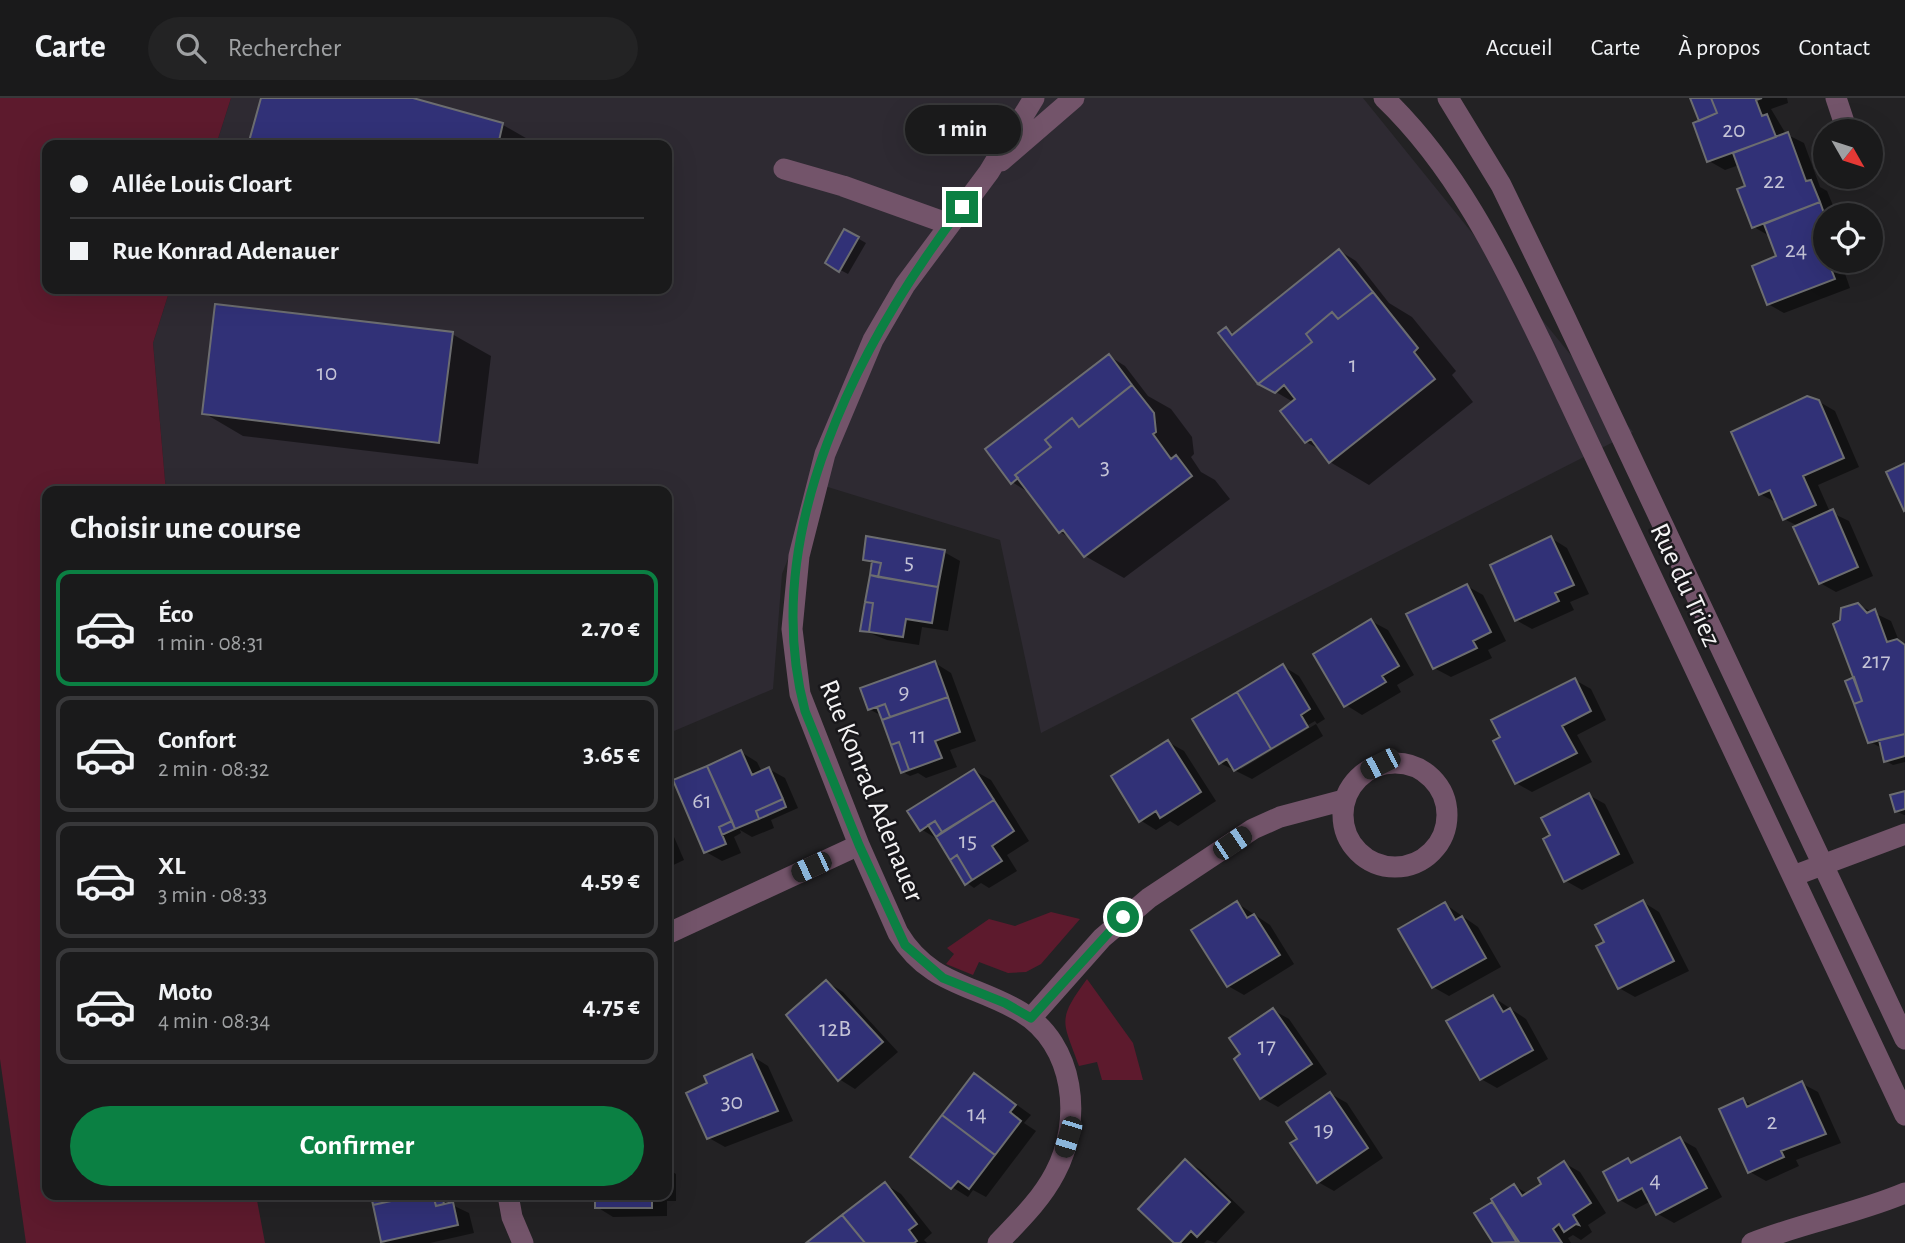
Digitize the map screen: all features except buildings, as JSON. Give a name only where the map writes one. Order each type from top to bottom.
[{"type":"street","name":"Rue Konrad Adenauer","points":[[998,1243],[1049,1184],[1068,1137],[1070,1099],[1065,1067],[1049,1037],[1031,1018],[1005,1003],[943,978],[917,958],[898,933],[859,845],[800,694],[793,652],[795,583],[816,481],[848,393],[890,310],[949,224],[989,172],[1034,98]]},
{"type":"street","name":"Rue Konrad Adenauer","points":[[989,172],[1074,98]]},
{"type":"street","name":"Rue du Triez","points":[[1384,98],[1445,168],[1488,237],[1544,348],[1905,1115]]},
{"type":"street","name":"Rue du Triez","points":[[1448,98],[1501,185],[1905,1039]]},
{"type":"street","points":[[1836,98],[1843,119]]},
{"type":"street","points":[[784,169],[843,186],[949,224]]},
{"type":"street","points":[[1031,1018],[1102,938],[1149,898],[1253,829],[1280,817],[1344,800],[1353,784],[1365,772],[1380,764],[1398,762],[1414,766],[1429,775],[1447,805],[1447,822],[1441,839],[1431,853],[1417,862],[1401,867],[1383,867],[1367,860],[1354,849],[1344,825],[1344,800]]},
{"type":"street","points":[[1793,876],[1905,834]]},
{"type":"street","points":[[672,932],[859,845]]},
{"type":"street","points":[[1752,1243],[1789,1229],[1870,1208],[1905,1193]]},
{"type":"street","points":[[509,1200],[512,1217],[523,1243]]},
{"type":"shaded area","points":[[0,98],[231,98],[218,140],[42,140],[42,294],[168,294],[153,343],[165,486],[42,486],[42,1200],[257,1200],[265,1243],[26,1243],[0,1059]]},
{"type":"shaded area","points":[[231,98],[1363,98],[1633,432],[1041,733],[1000,540],[818,484],[782,574],[773,689],[672,732],[672,486],[165,486],[153,343],[168,294],[672,294],[672,140],[218,140]]},
{"type":"shaded area","points":[[1051,912],[1080,919],[1041,964],[1026,972],[1008,973],[979,962],[973,975],[946,964],[954,954],[947,948],[989,919],[1015,926]]},
{"type":"shaded area","points":[[1087,979],[1133,1043],[1143,1080],[1102,1080],[1097,1062],[1079,1066],[1065,1021],[1070,1004]]},
{"type":"route","points":[[962,207],[890,310],[859,367],[836,422],[809,507],[799,556],[792,629],[796,675],[805,711],[898,933],[905,945],[928,968],[961,987],[1005,1003],[1031,1018],[1123,917]]}]
